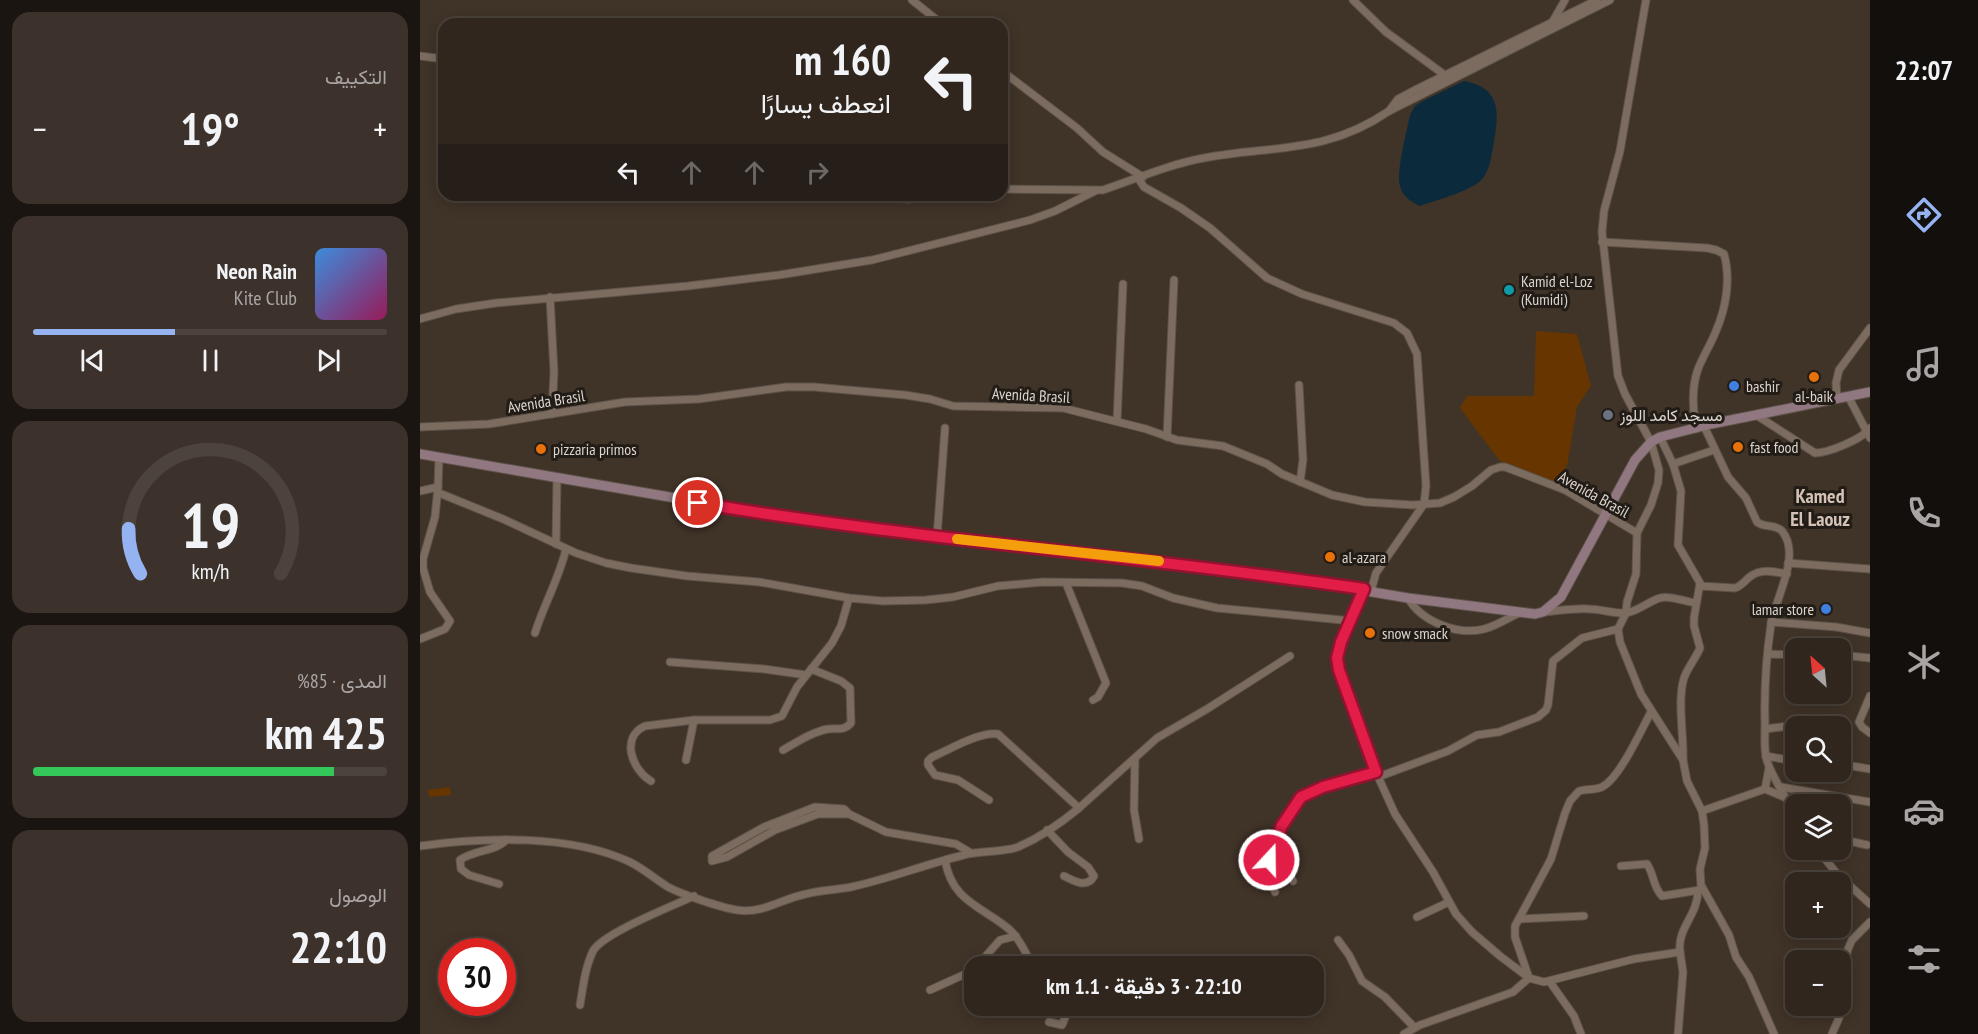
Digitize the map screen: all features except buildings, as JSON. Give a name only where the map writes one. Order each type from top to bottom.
[{"type":"main road","points":[[420,454],[762,513],[937,537],[1167,562],[1368,590],[1408,598],[1535,614],[1543,612],[1561,597],[1635,460],[1651,441],[1700,427],[1870,392]]},
{"type":"street","points":[[912,0],[934,18]]},
{"type":"street","points":[[1353,0],[1386,32],[1447,78]]},
{"type":"street","points":[[1553,21],[1565,0]]},
{"type":"street","points":[[1502,52],[1553,21],[1597,0]]},
{"type":"street","points":[[1008,189],[1103,190],[1184,162],[1330,140],[1358,130],[1447,78],[1610,0]]},
{"type":"street","points":[[1646,0],[1620,151],[1604,211],[1602,242],[1618,376],[1625,394],[1651,441],[1659,470],[1658,483],[1651,506],[1637,533],[1636,574],[1626,613],[1618,629],[1620,642],[1641,694],[1683,760]]},
{"type":"street","points":[[420,56],[438,58]]},
{"type":"street","points":[[1008,75],[1077,128],[1103,152],[1141,178],[1144,187],[1210,228],[1267,278],[1302,294],[1394,323],[1407,333],[1417,354],[1426,486],[1424,504],[1376,573],[1341,642],[1337,658],[1339,670],[1377,775],[1395,814],[1433,872],[1449,902],[1472,932],[1529,978],[1550,982],[1613,964],[1680,952]]},
{"type":"street","points":[[420,319],[456,309],[550,297],[688,286],[779,275],[872,260],[1030,220],[1055,211],[1097,190]]},
{"type":"street","points":[[1602,242],[1707,248],[1724,254],[1726,264],[1725,305],[1716,332],[1698,368],[1692,404],[1700,427],[1732,483],[1746,498],[1757,522],[1760,525],[1775,527],[1782,531],[1788,546],[1787,574],[1771,622],[1764,685],[1766,756],[1785,798]]},
{"type":"street","points":[[1167,437],[1174,280]]},
{"type":"street","points":[[1117,422],[1123,284]]},
{"type":"street","points":[[550,297],[554,372],[552,414]]},
{"type":"street","points":[[1837,398],[1836,383],[1839,370],[1870,328]]},
{"type":"street","points":[[1299,385],[1303,460],[1300,482]]},
{"type":"street","name":"Avenida Brasil","points":[[420,427],[489,424],[647,400],[699,399],[786,387],[814,387],[905,395],[953,406],[1063,408],[1177,440],[1222,446],[1267,464],[1300,482],[1332,495],[1365,502],[1440,503],[1454,497],[1491,470],[1500,467],[1558,487],[1637,533]]},
{"type":"street","points":[[1756,416],[1815,453],[1827,452],[1869,434],[1848,396]]},
{"type":"street","points":[[937,537],[945,428]]},
{"type":"street","points":[[1660,437],[1673,464],[1682,498],[1678,545],[1681,554],[1695,571],[1700,586],[1694,626],[1700,648],[1684,678],[1682,714],[1683,760],[1687,781],[1702,811],[1705,848],[1700,869],[1700,890],[1696,908],[1680,935],[1683,972],[1678,1034]]},
{"type":"street","points":[[1673,464],[1714,450]]},
{"type":"street","points":[[420,639],[445,629],[450,621],[433,597],[426,580],[423,563],[424,546],[435,517],[439,457]]},
{"type":"street","points":[[556,544],[557,479]]},
{"type":"street","points":[[420,491],[438,490],[566,549],[606,563],[631,568],[759,582],[849,598],[883,601],[952,597],[998,586],[1043,582],[1122,583],[1142,585],[1173,598],[1217,608],[1352,621]]},
{"type":"street","points":[[535,633],[561,569],[566,549]]},
{"type":"street","points":[[1788,563],[1870,569]]},
{"type":"street","points":[[1700,586],[1735,588],[1758,572],[1787,574]]},
{"type":"street","points":[[1066,583],[1106,683],[1098,697],[1093,700]]},
{"type":"street","points":[[1543,612],[1591,609],[1626,613],[1650,604],[1658,598],[1667,597],[1696,603]]},
{"type":"street","points":[[651,781],[637,770],[632,759],[634,734],[639,728],[694,720],[740,721],[778,718],[785,712],[808,672],[832,643],[841,626],[849,598]]},
{"type":"street","points":[[1408,598],[1414,608],[1430,620],[1467,631],[1483,629],[1519,613]]},
{"type":"street","points":[[1771,622],[1836,627],[1870,633]]},
{"type":"street","points":[[1275,892],[1268,866],[1270,856],[1275,849],[1281,827],[1301,797],[1323,787],[1377,775],[1448,751],[1477,735],[1499,732],[1538,717],[1546,711],[1548,705],[1553,662],[1582,638],[1618,629]]},
{"type":"street","points":[[1768,654],[1785,655]]},
{"type":"street","points":[[420,846],[506,840],[562,843],[628,861],[668,887],[694,897],[735,910],[761,910],[789,898],[850,887],[971,853],[1012,848],[1047,830],[1079,808],[1172,728],[1207,709],[1290,656]]},
{"type":"street","points":[[1851,656],[1870,658]]},
{"type":"street","points":[[670,662],[808,672],[841,681],[850,688],[851,723],[843,729],[827,729],[812,734],[783,750]]},
{"type":"street","points":[[1870,696],[1859,722],[1870,733]]},
{"type":"street","points":[[1529,978],[1515,937],[1515,926],[1551,859],[1570,801],[1579,791],[1600,788],[1613,777],[1651,712]]},
{"type":"street","points":[[686,760],[694,720]]},
{"type":"street","points":[[1765,729],[1785,726]]},
{"type":"street","points":[[989,800],[958,780],[935,775],[928,761],[932,757],[978,737],[999,734],[1079,808]]},
{"type":"street","points":[[1766,756],[1785,759]]},
{"type":"street","points":[[1135,758],[1134,810],[1139,839]]},
{"type":"street","points":[[1765,789],[1769,766]]},
{"type":"street","points":[[1851,766],[1870,769]]},
{"type":"street","points":[[1781,787],[1870,802]]},
{"type":"street","points":[[1702,811],[1765,789],[1785,798]]},
{"type":"street","points":[[849,814],[818,814],[775,830],[728,857],[712,861],[712,856],[764,827],[815,807],[844,809],[849,814],[886,832],[956,844],[971,853]]},
{"type":"street","points":[[1047,830],[1068,852],[1088,867],[1094,876],[1090,882],[1084,884],[1064,876]]},
{"type":"street","points":[[500,884],[469,875],[461,869],[460,860],[469,853],[501,845],[506,840]]},
{"type":"street","points":[[1851,841],[1867,845]]},
{"type":"street","points":[[1275,849],[1293,881]]},
{"type":"street","points":[[945,860],[948,876],[957,891],[1008,928],[1016,936],[1027,956]]},
{"type":"street","points":[[1826,860],[1838,875],[1870,904]]},
{"type":"street","points":[[1622,866],[1647,864],[1652,871],[1657,890],[1662,896],[1700,890]]},
{"type":"street","points":[[1700,890],[1729,935],[1736,957],[1749,977],[1774,1034]]},
{"type":"street","points":[[580,1005],[587,968],[594,949],[627,926],[694,897]]},
{"type":"street","points":[[1417,917],[1449,902]]},
{"type":"street","points":[[1519,919],[1584,916]]},
{"type":"street","points":[[1832,1034],[1839,1018],[1848,949],[1852,940],[1870,922]]},
{"type":"street","points":[[986,956],[1000,940],[1016,936]]},
{"type":"street","points":[[1338,940],[1349,955],[1362,981],[1385,997],[1414,1027]]},
{"type":"street","points":[[930,990],[964,975]]},
{"type":"street","points":[[1404,1034],[1414,1027],[1513,992],[1529,978]]},
{"type":"street","points":[[1550,982],[1574,1016],[1581,1034]]},
{"type":"street","points":[[1049,1022],[1062,1024],[1064,1016]]},
{"type":"shaded area","points":[[1536,331],[1577,334],[1591,386],[1577,407],[1568,461],[1560,484],[1536,479],[1499,460],[1460,408],[1467,396],[1534,396]]},
{"type":"shaded area","points":[[450,787],[451,795],[429,797],[428,790]]},
{"type":"water","points":[[1464,81],[1486,90],[1495,105],[1497,114],[1489,167],[1483,178],[1471,187],[1420,206],[1405,196],[1399,179],[1410,115],[1415,106],[1421,102]]},
{"type":"slow traffic","points":[[957,539],[1159,561]]},
{"type":"place","name":"Kamid el-Loz (Kumidi)","points":[[1509,290]]},
{"type":"place","name":"al-baik","points":[[1814,377]]},
{"type":"place","name":"bashir","points":[[1734,386]]},
{"type":"place","name":"مسجد كامد اللوز","points":[[1608,415]]},
{"type":"place","name":"fast food","points":[[1738,447]]},
{"type":"place","name":"pizzaria primos","points":[[541,449]]},
{"type":"place","name":"al-azara","points":[[1330,557]]},
{"type":"place","name":"lamar store","points":[[1826,609]]},
{"type":"place","name":"snow smack","points":[[1370,633]]},
{"type":"district","name":"Kamed El Laouz","points":[[1820,508]]},
{"type":"route","points":[[698,503],[937,537],[1167,562],[1364,589],[1341,642],[1337,658],[1339,670],[1376,772],[1334,783],[1301,797],[1281,827],[1275,849],[1269,860]]}]
